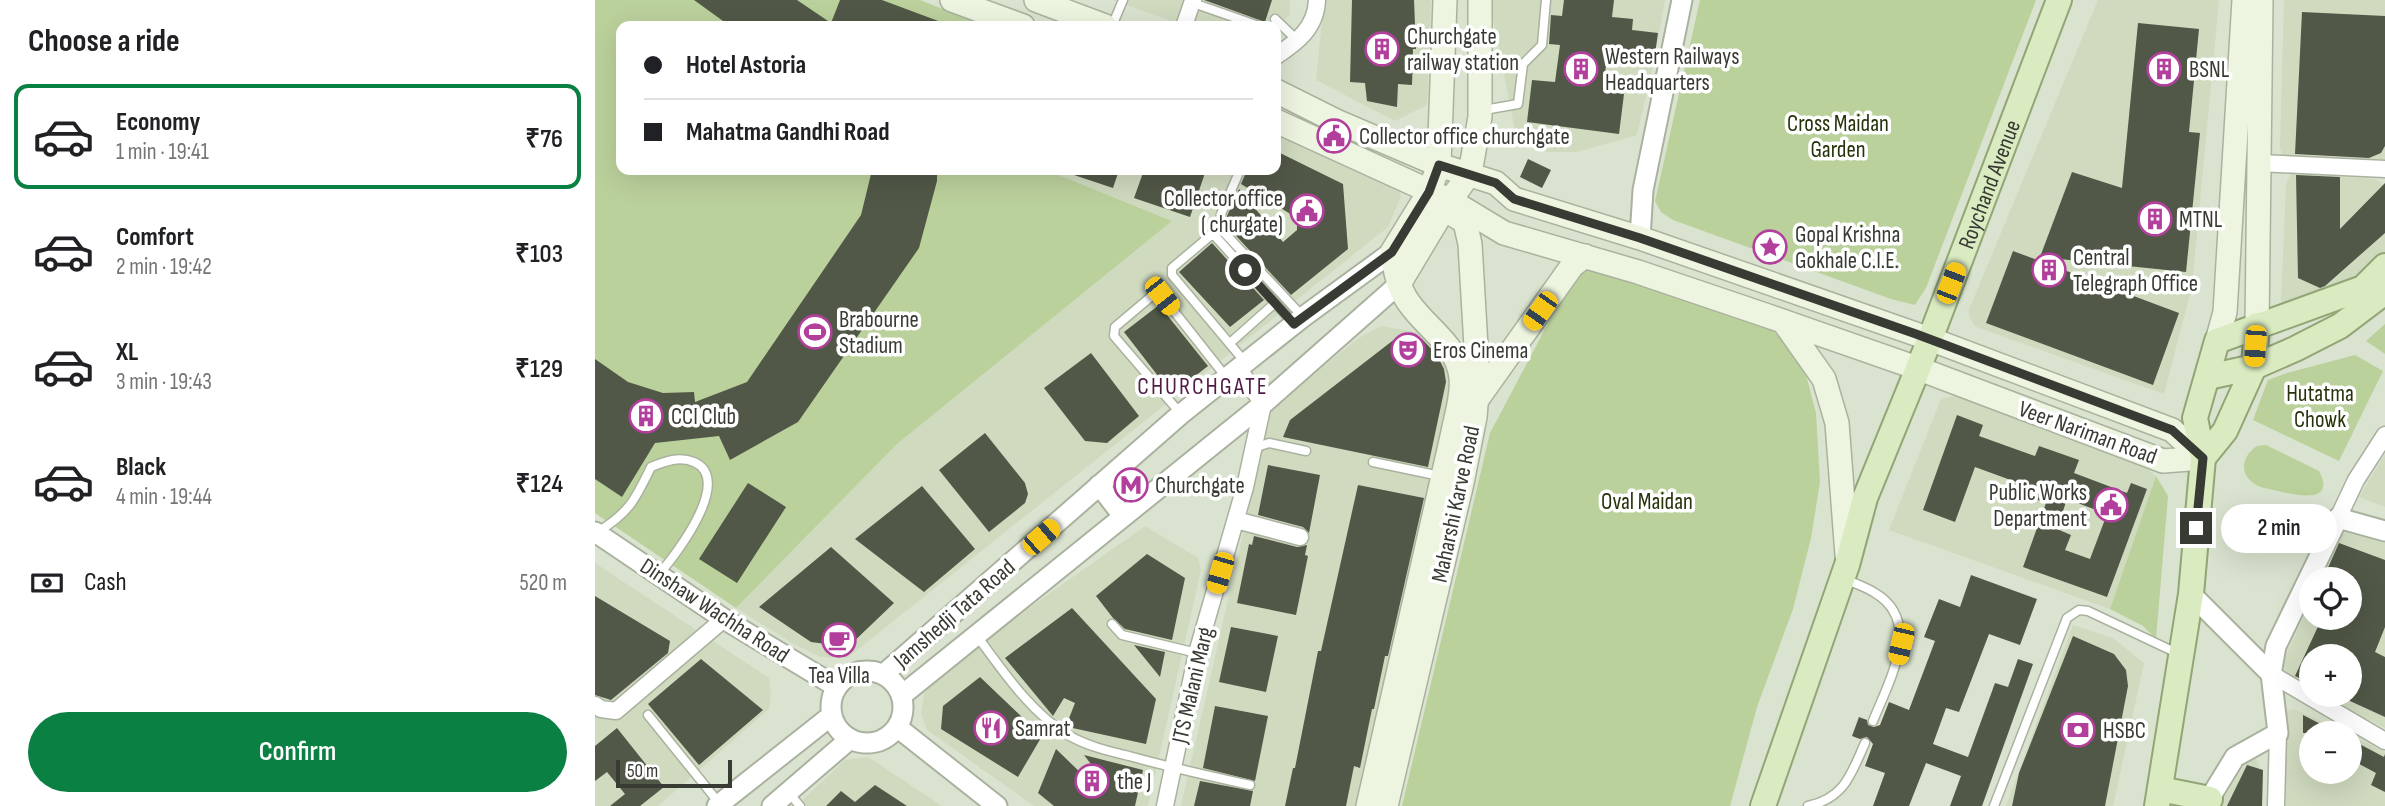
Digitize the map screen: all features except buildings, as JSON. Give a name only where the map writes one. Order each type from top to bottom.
[{"type":"main road","points":[[952,0],[1009,21]]},
{"type":"main road","points":[[1036,0],[1092,21]]},
{"type":"main road","points":[[1429,192],[1439,165],[1445,0]]},
{"type":"main road","points":[[1399,285],[1470,173],[1480,114],[1480,0]]},
{"type":"main road","name":"Roychand Avenue","points":[[1763,806],[1845,572],[1865,498],[1930,339],[2059,0]]},
{"type":"main road","points":[[2207,802],[2159,798],[2191,594],[2203,458],[2195,418],[2225,312],[2244,0]]},
{"type":"main road","points":[[2203,458],[2225,431],[2254,367],[2257,326],[2261,0]]},
{"type":"main road","name":"Veer Nariman Road","points":[[1281,94],[1336,121],[1439,165],[1496,183],[1514,199],[1640,238],[1930,339],[2172,430],[2203,458]]},
{"type":"main road","points":[[1480,114],[1496,183]]},
{"type":"main road","name":"Veer Nariman Road","points":[[1281,123],[1429,192],[1448,205],[1504,233],[1584,256],[1783,321],[1917,368],[2163,461],[2203,458]]},
{"type":"main road","name":"Jamshedji Tata Road","points":[[1392,252],[1429,192]]},
{"type":"main road","name":"Maharshi Karve Road","points":[[1386,806],[1462,483],[1478,382],[1470,244],[1465,222],[1448,205]]},
{"type":"main road","points":[[1392,252],[1399,285]]},
{"type":"main road","points":[[1476,401],[1572,266],[1584,256]]},
{"type":"main road","points":[[2218,339],[2363,288],[2385,266]]},
{"type":"main road","name":"Maharshi Karve Road","points":[[1368,806],[1443,477],[1462,381],[1452,350],[1408,303],[1399,285]]},
{"type":"main road","points":[[2208,377],[2254,367],[2340,326],[2385,292]]},
{"type":"main road","points":[[1783,321],[1824,379],[1837,423],[1845,572]]},
{"type":"street","points":[[1281,53],[1304,36],[1317,9],[1317,0]]},
{"type":"street","points":[[1640,238],[1643,190],[1682,0]]},
{"type":"street","points":[[2259,163],[2385,169]]},
{"type":"street","name":"Jamshedji Tata Road","points":[[884,674],[1181,414],[1298,320],[1392,252]]},
{"type":"street","points":[[901,696],[1262,404],[1399,285]]},
{"type":"street","points":[[1237,369],[1262,404]]},
{"type":"street","name":"JTS Malani Marg","points":[[1165,806],[1197,653],[1236,520],[1262,404]]},
{"type":"street","points":[[2276,806],[2278,733],[2271,674],[2276,646],[2355,480],[2385,435]]},
{"type":"street","points":[[1099,485],[1123,516]]},
{"type":"street","points":[[2338,517],[2385,531]]},
{"type":"street","points":[[1236,520],[1300,537]]},
{"type":"street","name":"Dinshaw Wachha Road","points":[[596,532],[724,619],[837,687]]},
{"type":"street","points":[[2191,594],[2271,674],[2385,741]]},
{"type":"street","points":[[595,705],[601,709],[616,711],[724,619]]},
{"type":"street","name":"Jamshedji Tata Road","points":[[837,687],[851,674],[862,670],[884,674],[893,681],[901,696],[903,713],[897,727]]},
{"type":"street","points":[[837,687],[831,701],[832,715],[834,723],[850,739],[872,743],[883,739],[897,727],[997,806]]},
{"type":"street","points":[[719,805],[832,715]]},
{"type":"street","points":[[2207,802],[2235,757],[2278,733]]},
{"type":"street","points":[[772,806],[794,799],[850,739]]},
{"type":"lane","points":[[1114,21],[1123,0]]},
{"type":"lane","points":[[1480,114],[1518,104],[1524,64],[1542,45],[1546,0]]},
{"type":"lane","points":[[1181,21],[1190,1]]},
{"type":"lane","points":[[1188,21],[1190,1]]},
{"type":"lane","points":[[1190,1],[1245,21]]},
{"type":"lane","points":[[1281,23],[1298,41]]},
{"type":"lane","points":[[1238,175],[1221,214],[1219,227],[1298,320]]},
{"type":"lane","points":[[1237,369],[1230,343],[1171,275],[1172,268],[1210,236],[1215,236],[1275,303],[1298,320]]},
{"type":"lane","points":[[1181,414],[1114,336],[1115,327],[1153,295],[1162,296],[1237,369]]},
{"type":"lane","points":[[1230,343],[1275,303]]},
{"type":"lane","points":[[1252,448],[1269,443],[1305,451]]},
{"type":"lane","points":[[596,532],[615,521],[632,505],[651,467],[681,458],[697,463],[705,470],[709,485],[695,524],[659,574]]},
{"type":"lane","points":[[1373,462],[1443,477]]},
{"type":"lane","points":[[1845,572],[1877,593],[1894,614],[1901,631],[1897,660],[1873,721]]},
{"type":"lane","points":[[1994,806],[2067,618],[2073,612],[2088,611],[2182,655]]},
{"type":"lane","points":[[1112,624],[1122,635],[1197,653]]},
{"type":"lane","points":[[977,636],[1025,699],[1048,721],[1087,745],[1250,785]]},
{"type":"lane","points":[[648,715],[719,805]]},
{"type":"lane","points":[[1808,806],[1822,803],[1839,792],[1865,743]]},
{"type":"shaded area","points":[[1113,0],[1290,0],[1290,14],[1281,24],[1281,21],[1171,21]]},
{"type":"shaded area","name":"Churchgate railway station","points":[[1324,0],[1431,0],[1427,105],[1395,121],[1316,80]]},
{"type":"shaded area","points":[[1493,0],[1665,0],[1637,135],[1577,152],[1547,152],[1516,136],[1493,18]]},
{"type":"shaded area","points":[[2098,0],[2219,0],[2192,286],[2164,394],[1974,326],[1968,312]]},
{"type":"shaded area","points":[[2284,0],[2385,0],[2385,158],[2381,168],[2284,160],[2280,148]]},
{"type":"shaded area","points":[[1281,133],[1397,183],[1401,196],[1388,227],[847,658],[821,657],[792,643],[736,608],[897,444],[1172,221],[1058,175],[1281,175]]},
{"type":"shaded area","points":[[2291,173],[2375,179],[2385,186],[2385,252],[2363,274],[2291,314],[2281,301],[2286,184]]},
{"type":"shaded area","points":[[1381,326],[1421,333],[1447,349],[1458,378],[1355,806],[1181,806],[1272,407],[1359,338]]},
{"type":"shaded area","points":[[1958,395],[2143,464],[2156,476],[2110,609],[1889,530],[1941,399]]},
{"type":"shaded area","points":[[2385,454],[2385,507],[2359,497]]},
{"type":"shaded area","points":[[1145,526],[1198,558],[1201,570],[1148,806],[1034,806],[927,730],[921,714],[926,681]]},
{"type":"shaded area","points":[[2353,531],[2385,543],[2385,728],[2343,707],[2362,707],[2362,644],[2299,644],[2299,685],[2285,678],[2282,664],[2299,627],[2299,630],[2362,630],[2362,567],[2326,567],[2342,533]]},
{"type":"shaded area","points":[[595,563],[769,678],[769,709],[658,806],[595,806]]},
{"type":"shaded area","name":"HSBC","points":[[2073,625],[2113,638],[2144,663],[2113,806],[2006,806]]},
{"type":"shaded area","points":[[2294,709],[2320,721],[2299,721],[2299,784],[2362,784],[2362,741],[2385,752],[2385,806],[2283,806],[2282,712]]},
{"type":"shaded area","points":[[868,757],[942,806],[796,806],[845,760]]},
{"type":"shaded area","points":[[2255,758],[2259,764],[2261,806],[2219,806],[2248,760]]},
{"type":"green space","name":"Brabourne Stadium","points":[[595,0],[920,0],[973,21],[616,21],[616,175],[1058,175],[1172,221],[897,444],[736,608],[595,513]]},
{"type":"green space","name":"Cross Maidan Garden","points":[[1700,0],[2036,0],[1926,288],[1915,305],[1891,299],[1673,220],[1661,212],[1655,201]]},
{"type":"green space","name":"Oval Maidan","points":[[1578,267],[1633,273],[1758,316],[1782,340],[1806,375],[1816,413],[1820,482],[1811,538],[1793,609],[1757,707],[1730,806],[1402,806],[1490,433]]},
{"type":"green space","points":[[2385,324],[2385,354],[2366,341]]},
{"type":"green space","name":"Hutatma Chowk","points":[[2355,355],[2383,371],[2339,461],[2253,420],[2268,380]]},
{"type":"green space","points":[[2266,445],[2319,471],[2323,489],[2312,495],[2303,495],[2255,484],[2245,473],[2244,463],[2252,449]]},
{"type":"green space","points":[[2156,476],[2168,496],[2156,639],[2143,626],[2110,609]]},
{"type":"place","name":"Churchgate railway station","points":[[1382,49]]},
{"type":"place","name":"Western Railways Headquarters","points":[[1581,69]]},
{"type":"place","name":"BSNL","points":[[2164,69]]},
{"type":"place","name":"Collector office churchgate","points":[[1334,136]]},
{"type":"place","name":"Collector office ( churgate)","points":[[1307,211]]},
{"type":"place","name":"MTNL","points":[[2155,219]]},
{"type":"place","name":"Gopal Krishna Gokhale C.I.E.","points":[[1770,247]]},
{"type":"place","name":"Central Telegraph Office","points":[[2049,270]]},
{"type":"place","name":"Brabourne Stadium","points":[[815,332]]},
{"type":"place","name":"Eros Cinema","points":[[1408,350]]},
{"type":"place","name":"CCI Club","points":[[646,416]]},
{"type":"place","name":"Churchgate","points":[[1131,485]]},
{"type":"place","name":"Public Works Department","points":[[2111,505]]},
{"type":"place","name":"Tea Villa","points":[[839,640]]},
{"type":"place","name":"Samrat","points":[[991,728]]},
{"type":"place","name":"HSBC","points":[[2078,730]]},
{"type":"place","name":"the J","points":[[1092,781]]},
{"type":"district","name":"CHURCHGATE","points":[[1203,386]]},
{"type":"route","points":[[1245,270],[1294,324],[1392,252],[1429,192],[1439,165],[1470,173],[1496,183],[1514,199],[1640,238],[1916,334],[2172,430],[2203,458],[2196,528]]}]
